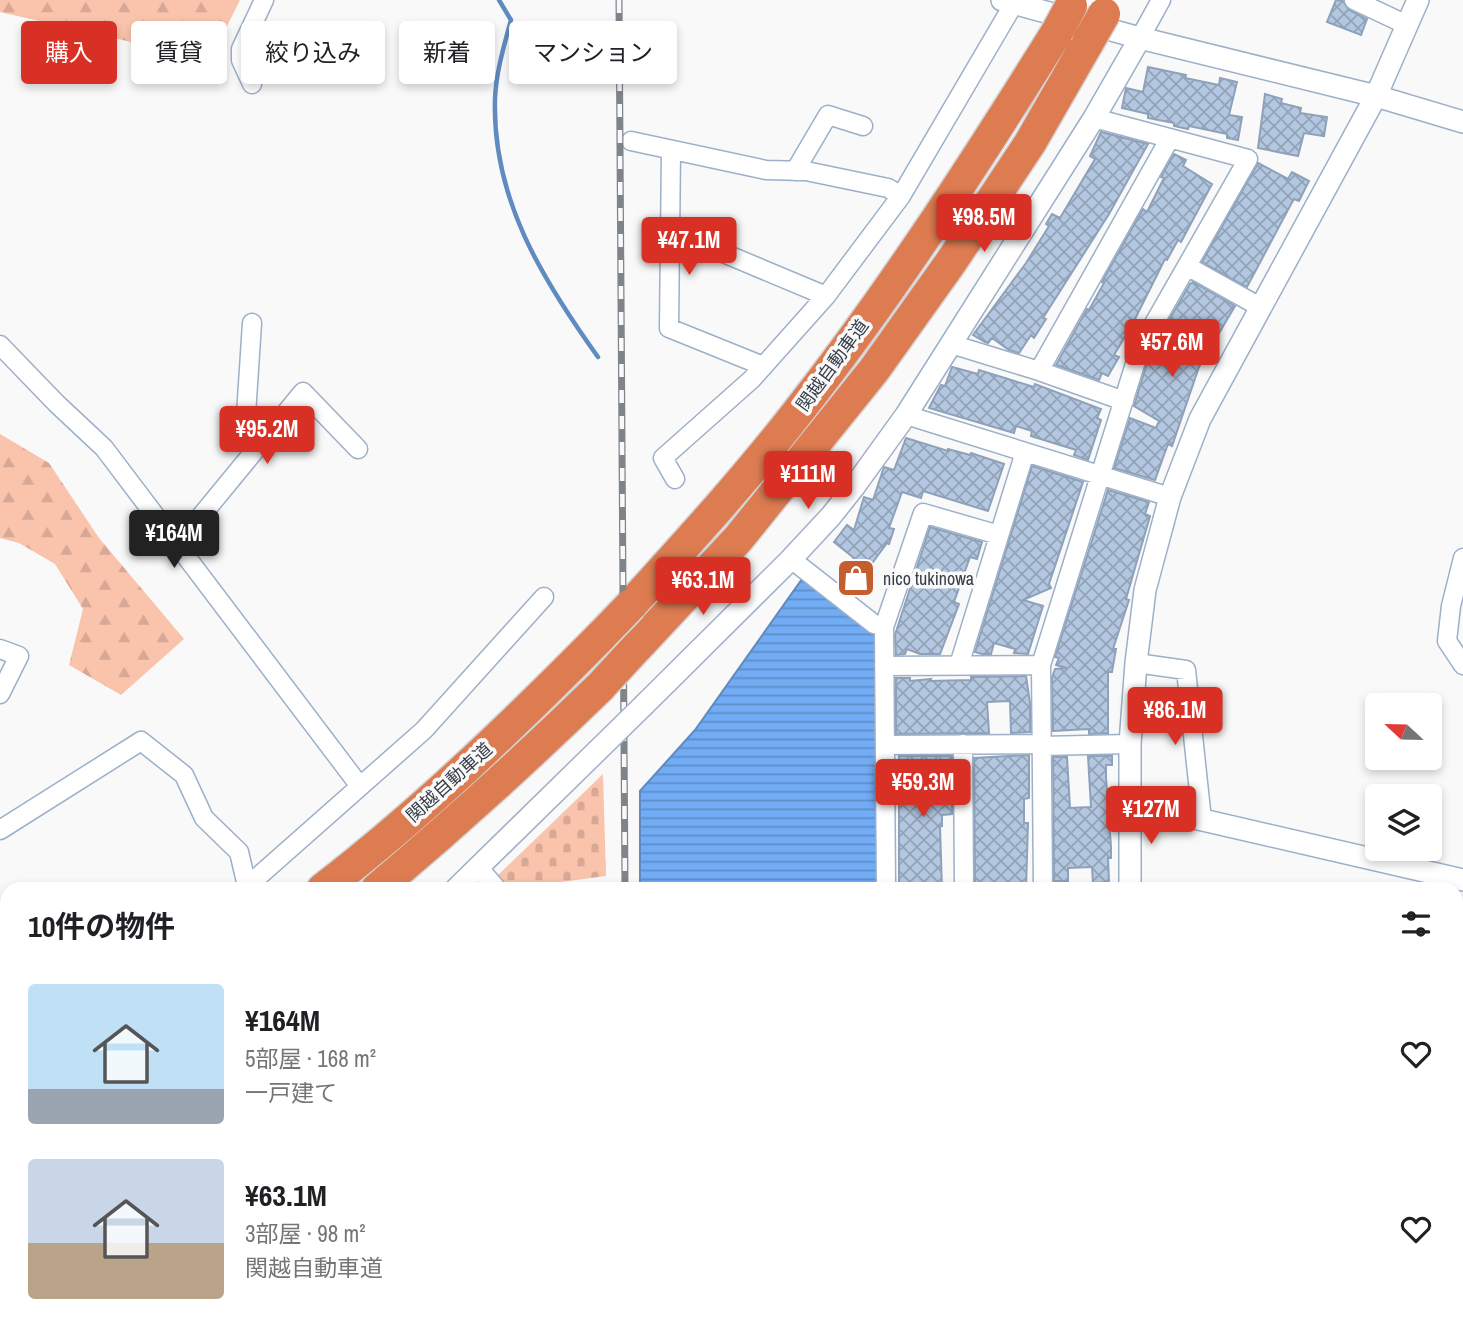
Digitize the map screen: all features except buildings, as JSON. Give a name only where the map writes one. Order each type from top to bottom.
[{"type":"highway","name":"関越自動車道","points":[[385,882],[509,774],[600,687],[738,539],[874,370],[951,262],[1030,144],[1108,7]]},
{"type":"highway","name":"関越自動車道","points":[[331,882],[429,801],[516,722],[631,605],[730,495],[798,413],[928,232],[1068,12]]},
{"type":"street","points":[[254,21],[264,0]]},
{"type":"street","points":[[464,882],[791,559],[831,516],[906,415],[1094,118],[1161,0]]},
{"type":"street","points":[[1354,0],[1408,25]]},
{"type":"street","points":[[1130,882],[1130,744],[1136,663],[1145,590],[1170,497],[1200,419],[1376,96],[1418,0]]},
{"type":"street","points":[[675,479],[663,458],[763,366],[826,296],[901,196],[1011,1],[1140,38],[1376,96],[1463,122]]},
{"type":"street","points":[[794,170],[828,115],[863,126]]},
{"type":"street","points":[[1043,882],[1041,665],[1140,348],[1248,159],[1094,118]]},
{"type":"street","points":[[1039,370],[1170,138]]},
{"type":"street","points":[[631,141],[766,170],[806,171],[888,188],[901,196]]},
{"type":"street","points":[[671,150],[670,328],[763,366]]},
{"type":"street","points":[[671,231],[826,296]]},
{"type":"street","points":[[1187,266],[1260,307]]},
{"type":"street","points":[[252,323],[245,430],[256,449]]},
{"type":"street","points":[[951,344],[1039,370],[1124,401]]},
{"type":"street","points":[[0,345],[104,448],[359,785]]},
{"type":"street","points":[[178,544],[303,392],[358,449]]},
{"type":"street","points":[[906,415],[1170,497]]},
{"type":"street","points":[[959,665],[1025,452]]},
{"type":"street","points":[[886,882],[884,626],[923,513],[999,535]]},
{"type":"street","points":[[1463,558],[1451,607],[1447,641],[1463,665]]},
{"type":"street","points":[[791,559],[874,624],[884,626]]},
{"type":"street","points":[[253,882],[424,730],[544,597]]},
{"type":"street","points":[[0,649],[19,656],[0,694]]},
{"type":"street","points":[[1136,663],[1186,670],[1202,820]]},
{"type":"street","points":[[884,666],[1041,665]]},
{"type":"street","points":[[0,830],[141,741],[184,775],[204,818],[239,852],[245,882]]},
{"type":"street","points":[[963,744],[964,882]]},
{"type":"street","points":[[885,745],[1130,744]]},
{"type":"street","points":[[1129,803],[1463,880]]},
{"type":"street","points":[[479,868],[491,882]]},
{"type":"green space","points":[[0,0],[240,0],[227,26],[227,21],[131,21],[131,42],[117,39],[117,21],[39,21],[0,12]]},
{"type":"green space","points":[[0,434],[49,463],[99,538],[184,639],[121,695],[69,665],[83,609],[55,564],[19,543],[0,538]]},
{"type":"green space","points":[[603,774],[606,876],[561,882],[502,882],[497,876]]},
{"type":"water","points":[[807,572],[884,627],[886,882],[640,882],[640,791],[695,730]]},
{"type":"waterway","points":[[499,0],[511,20],[495,99],[496,135],[502,170],[524,236],[558,298],[598,357]]},
{"type":"railway","points":[[619,0],[625,882]]},
{"type":"place","name":"nico tukinowa","points":[[856,578]]}]
